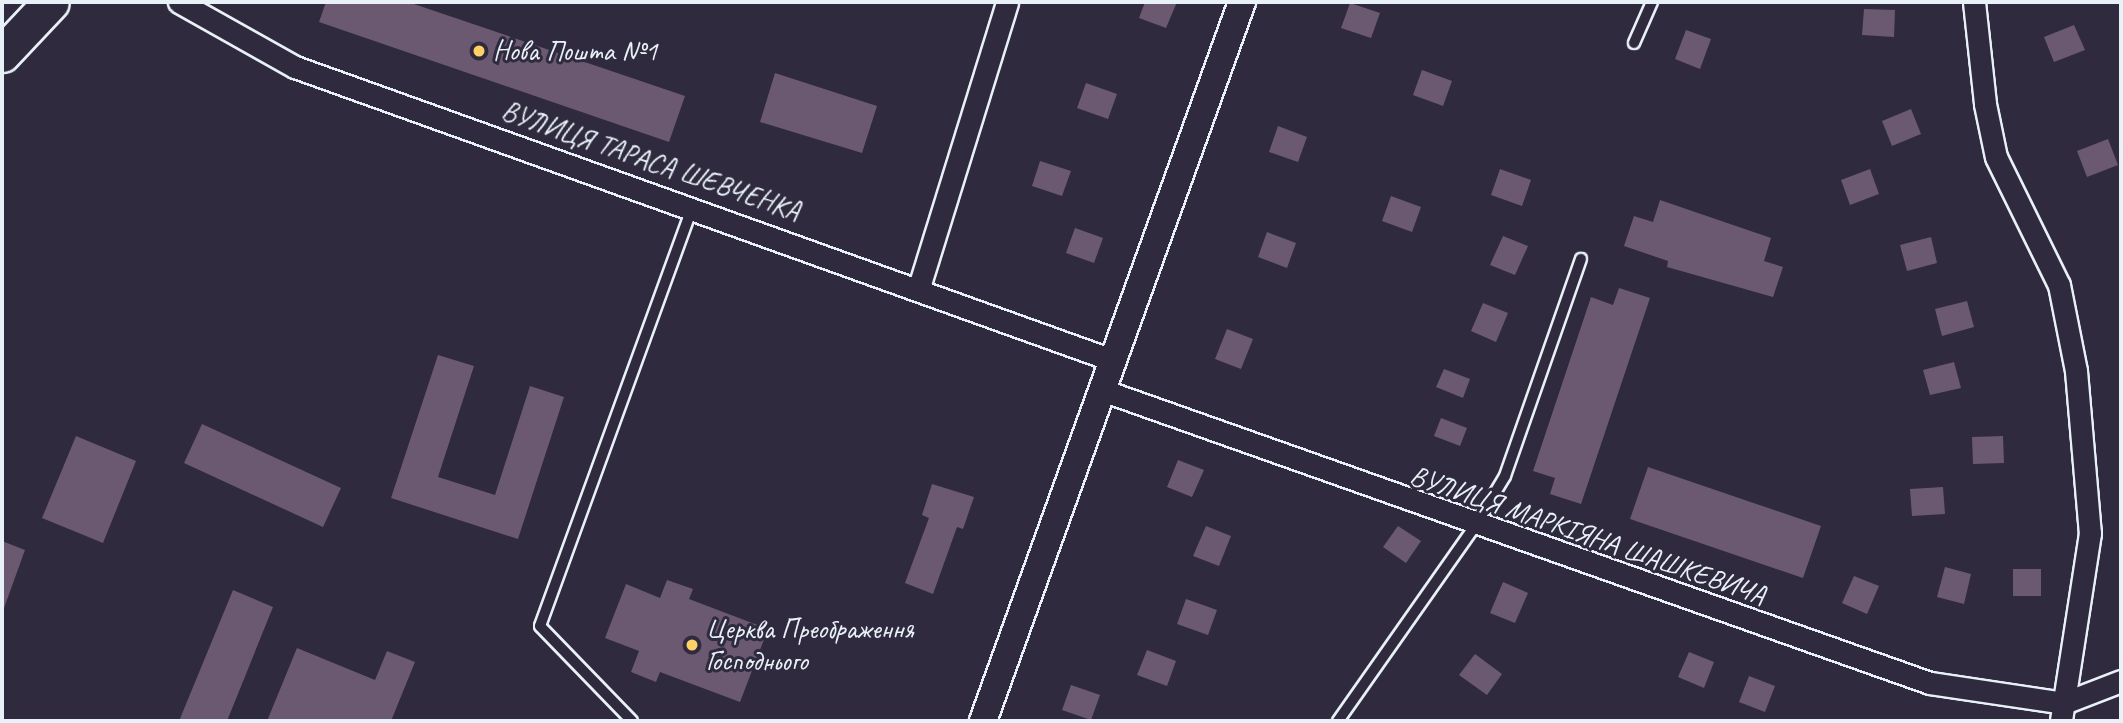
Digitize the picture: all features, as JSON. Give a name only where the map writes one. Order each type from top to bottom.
[{"type":"highway","points":[[2,54],[51,2]]},
{"type":"street","name":"ВУЛИЦЯ ТАРАСА ШЕВЧЕНКА","points":[[179,2],[295,67],[691,211],[919,287],[1112,360]]},
{"type":"street","points":[[919,287],[1007,2]]},
{"type":"street","points":[[983,721],[1242,2]]},
{"type":"street","points":[[1974,2],[1985,104],[1996,157],[2059,285],[2076,371],[2090,533],[2063,712]]},
{"type":"street","name":"ВУЛИЦЯ МАРКІЯНА ШАШКЕВИЧА","points":[[1102,390],[1475,526],[1930,683],[2063,712]]},
{"type":"street","points":[[2063,712],[2121,681]]},
{"type":"lane","points":[[1634,43],[1652,2]]},
{"type":"lane","points":[[632,721],[540,626],[691,211]]},
{"type":"lane","points":[[1338,721],[1475,526],[1505,475],[1581,259]]},
{"type":"building","points":[[326,2],[408,2],[685,96],[669,142],[319,22]]},
{"type":"building","points":[[1145,2],[1177,2],[1166,28],[1139,18]]},
{"type":"building","points":[[1350,3],[1380,13],[1371,38],[1341,28]]},
{"type":"building","points":[[1864,9],[1895,10],[1894,37],[1862,35]]},
{"type":"building","points":[[2074,25],[2085,50],[2054,62],[2044,37]]},
{"type":"building","points":[[1686,30],[1711,39],[1700,69],[1675,59]]},
{"type":"building","points":[[1422,70],[1452,81],[1443,106],[1413,95]]},
{"type":"building","points":[[775,73],[877,106],[862,153],[760,122]]},
{"type":"building","points":[[1086,83],[1117,94],[1108,119],[1077,108]]},
{"type":"building","points":[[1911,109],[1921,134],[1892,146],[1882,121]]},
{"type":"building","points":[[1278,126],[1307,137],[1298,162],[1269,152]]},
{"type":"building","points":[[2108,139],[2118,165],[2087,177],[2077,151]]},
{"type":"building","points":[[1040,161],[1071,171],[1062,196],[1032,186]]},
{"type":"building","points":[[1500,169],[1531,180],[1522,206],[1491,195]]},
{"type":"building","points":[[1870,169],[1879,194],[1850,205],[1841,180]]},
{"type":"building","points":[[1391,196],[1421,207],[1412,232],[1382,221]]},
{"type":"building","points":[[1660,200],[1771,238],[1764,261],[1783,267],[1773,297],[1667,267],[1668,261],[1624,246],[1634,216],[1653,222]]},
{"type":"building","points":[[1075,228],[1103,238],[1094,263],[1066,253]]},
{"type":"building","points":[[1267,232],[1296,243],[1287,268],[1258,257]]},
{"type":"building","points":[[1503,236],[1528,246],[1515,275],[1490,265]]},
{"type":"building","points":[[1931,237],[1937,263],[1907,271],[1900,245]]},
{"type":"building","points":[[1619,288],[1650,298],[1581,504],[1550,494],[1555,478],[1533,471],[1591,297],[1613,305]]},
{"type":"building","points":[[1967,301],[1974,327],[1942,336],[1935,309]]},
{"type":"building","points":[[1483,303],[1508,313],[1496,342],[1471,331]]},
{"type":"building","points":[[1227,329],[1253,339],[1241,369],[1215,359]]},
{"type":"building","points":[[438,355],[474,366],[438,477],[495,495],[530,386],[564,397],[518,539],[391,498]]},
{"type":"building","points":[[1954,362],[1961,388],[1930,395],[1923,370]]},
{"type":"building","points":[[1444,369],[1470,379],[1463,398],[1436,387]]},
{"type":"building","points":[[1441,418],[1467,428],[1460,446],[1434,436]]},
{"type":"building","points":[[202,424],[341,488],[323,527],[184,463]]},
{"type":"building","points":[[76,436],[136,461],[103,543],[42,518]]},
{"type":"building","points":[[2003,436],[2004,463],[1973,464],[1972,437]]},
{"type":"building","points":[[1178,460],[1204,470],[1192,497],[1167,487]]},
{"type":"building","points":[[1648,467],[1821,526],[1803,578],[1630,519]]},
{"type":"building","points":[[932,484],[974,497],[963,529],[957,527],[933,594],[905,583],[929,518],[922,515]]},
{"type":"building","points":[[1943,487],[1945,514],[1912,516],[1910,489]]},
{"type":"building","points":[[1206,526],[1231,536],[1219,566],[1193,556]]},
{"type":"building","points":[[1398,526],[1421,541],[1406,563],[1383,547]]},
{"type":"building","points":[[2,541],[25,550],[4,608],[2,607]]},
{"type":"building","points":[[1945,567],[1971,574],[1964,604],[1937,597]]},
{"type":"building","points":[[2013,569],[2041,569],[2041,596],[2013,596]]},
{"type":"building","points":[[1854,576],[1879,586],[1867,614],[1842,603]]},
{"type":"building","name":"Церква Преображення Господнього","points":[[667,580],[693,589],[689,599],[768,629],[740,702],[660,672],[656,682],[631,672],[639,651],[605,638],[626,584],[660,598]]},
{"type":"building","points":[[1503,582],[1528,593],[1515,623],[1490,613]]},
{"type":"building","points":[[233,590],[273,607],[227,721],[179,721]]},
{"type":"building","points":[[1186,599],[1217,610],[1208,635],[1177,624]]},
{"type":"building","points":[[297,648],[375,680],[387,651],[415,662],[391,721],[267,721]]},
{"type":"building","points":[[1147,650],[1176,661],[1167,686],[1137,675]]},
{"type":"building","points":[[1689,652],[1714,662],[1704,688],[1678,677]]},
{"type":"building","points":[[1475,654],[1502,674],[1487,695],[1459,675]]},
{"type":"building","points":[[1749,676],[1775,686],[1765,712],[1739,702]]},
{"type":"building","points":[[1071,685],[1100,695],[1091,720],[1062,710]]},
{"type":"place","name":"Нова Пошта №1","points":[[479,51]]},
{"type":"place","name":"Церква Преображення Господнього","points":[[692,645]]}]
